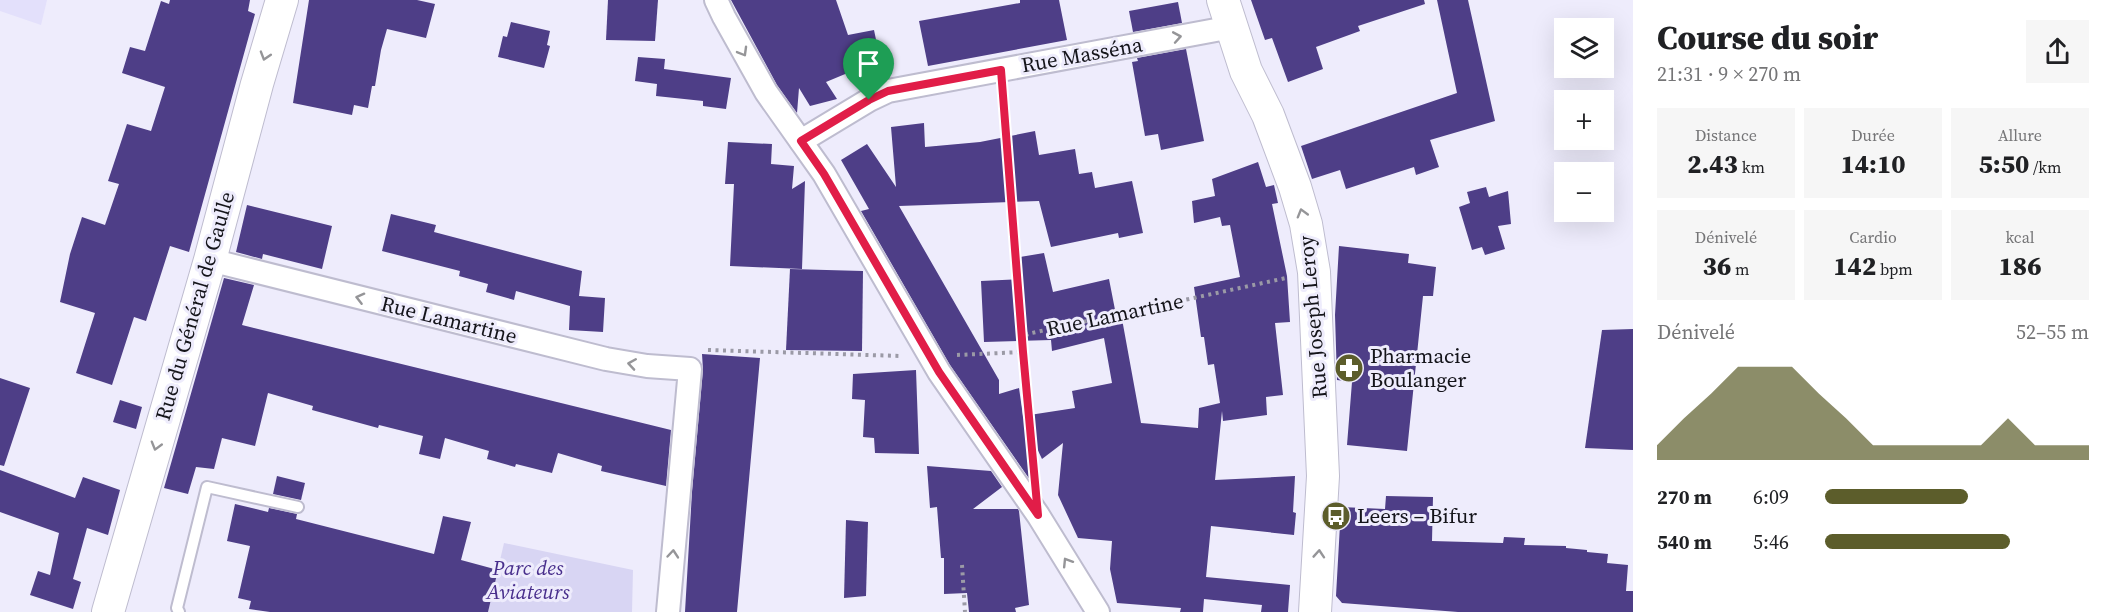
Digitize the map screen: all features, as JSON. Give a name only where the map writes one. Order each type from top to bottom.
[{"type":"street","name":"Rue du Général de Gaulle","points":[[108,612],[210,260],[282,0]]},
{"type":"street","points":[[716,0],[766,92],[824,174],[948,387],[1038,515],[1098,612]]},
{"type":"street","name":"Rue Masséna","points":[[801,141],[888,91],[1001,70],[1228,14]]},
{"type":"street","name":"Rue Joseph Leroy","points":[[1228,14],[1246,71],[1268,115],[1295,187],[1306,224],[1314,272],[1323,476],[1315,612]]},
{"type":"street","name":"Rue Lamartine","points":[[210,260],[606,359],[646,366],[690,369]]},
{"type":"street","points":[[668,612],[690,369]]},
{"type":"lane","points":[[179,612],[177,608],[207,487],[298,507]]},
{"type":"path","points":[[1001,70],[1033,468]]},
{"type":"path","name":"Rue Lamartine","points":[[690,369],[698,350],[930,357],[1023,352],[1027,334],[1314,272]]},
{"type":"path","points":[[962,565],[965,612]]},
{"type":"shaded area","points":[[0,0],[47,0],[41,25],[0,11]]},
{"type":"green space","name":"Parc des Aviateurs","points":[[504,543],[633,570],[632,612],[488,612]]},
{"type":"building","points":[[170,0],[250,0],[248,11],[255,14],[189,252],[170,246],[146,321],[134,317],[112,385],[76,373],[95,313],[60,302],[70,254],[82,217],[105,225],[119,184],[108,181],[127,124],[151,131],[165,87],[122,73],[130,47],[145,51],[161,1],[169,4]]},
{"type":"building","points":[[309,0],[417,0],[435,4],[426,38],[387,29],[368,108],[354,105],[352,115],[293,103]]},
{"type":"building","points":[[608,0],[658,0],[655,41],[606,40]]},
{"type":"building","points":[[731,0],[836,0],[848,35],[874,30],[879,54],[846,61],[850,72],[826,82],[837,99],[810,106],[799,88],[797,113],[777,85]]},
{"type":"building","points":[[1020,0],[1059,0],[1067,40],[928,66],[919,21],[1020,3]]},
{"type":"building","points":[[1251,0],[1424,0],[1425,4],[1358,26],[1360,31],[1316,47],[1323,69],[1288,82],[1272,38],[1265,40]]},
{"type":"building","points":[[1437,0],[1468,0],[1495,121],[1430,140],[1439,167],[1416,175],[1414,167],[1346,189],[1340,170],[1312,179],[1301,146],[1457,93]]},
{"type":"building","points":[[1178,2],[1182,23],[1133,32],[1129,11]]},
{"type":"building","points":[[511,22],[550,31],[547,45],[550,46],[544,68],[498,57],[503,36],[507,37]]},
{"type":"building","points":[[1186,49],[1204,141],[1161,150],[1158,134],[1145,136],[1132,62],[1138,61],[1137,58]]},
{"type":"building","points":[[638,57],[665,59],[664,69],[731,78],[726,109],[703,106],[703,101],[656,96],[657,84],[635,81]]},
{"type":"building","points":[[924,123],[925,147],[980,142],[1035,131],[1039,155],[1075,149],[1079,174],[1092,172],[1095,188],[1132,181],[1143,233],[1119,238],[1118,233],[1051,247],[1039,201],[899,206],[999,380],[999,394],[1019,388],[1023,416],[1075,408],[1072,391],[1112,383],[1104,338],[1052,351],[1051,340],[984,342],[981,281],[1022,279],[1020,257],[1044,253],[1053,292],[1109,279],[1117,320],[1122,319],[1141,423],[1198,428],[1199,408],[1220,403],[1214,364],[1208,365],[1204,337],[1201,337],[1194,287],[1240,277],[1230,225],[1222,226],[1220,217],[1194,223],[1192,201],[1215,196],[1212,179],[1258,162],[1266,187],[1274,185],[1278,203],[1272,204],[1287,276],[1290,322],[1275,323],[1283,395],[1266,397],[1267,415],[1223,421],[1222,411],[1215,480],[1295,476],[1294,535],[1211,526],[1206,577],[1290,585],[1288,612],[1261,612],[1262,605],[1204,599],[1203,612],[1180,612],[1181,608],[1117,603],[1110,569],[1112,541],[1078,538],[1058,495],[1063,443],[1042,459],[1032,438],[1035,487],[950,365],[861,211],[869,209],[841,160],[867,144],[896,187],[891,127]]},
{"type":"building","points":[[728,142],[772,144],[771,164],[794,166],[792,189],[805,181],[802,269],[730,266],[734,184],[725,184]]},
{"type":"building","points":[[1486,187],[1489,197],[1508,191],[1511,224],[1498,226],[1505,249],[1485,255],[1482,247],[1472,250],[1459,207],[1470,203],[1467,192]]},
{"type":"building","points":[[247,205],[332,226],[322,269],[263,254],[262,259],[236,252]]},
{"type":"building","points":[[391,214],[436,225],[434,232],[582,271],[579,296],[605,298],[603,332],[569,330],[570,306],[516,291],[514,300],[486,292],[488,284],[459,276],[460,271],[382,251]]},
{"type":"building","points":[[1339,246],[1409,254],[1408,263],[1436,267],[1433,296],[1423,296],[1407,451],[1347,445],[1352,382],[1337,380],[1335,315]]},
{"type":"building","points":[[790,269],[863,271],[862,351],[786,350]]},
{"type":"building","points":[[224,278],[254,285],[242,325],[671,430],[666,486],[601,471],[602,466],[558,453],[552,473],[516,464],[515,467],[487,459],[489,451],[445,438],[440,459],[419,454],[423,436],[379,425],[378,428],[312,410],[313,406],[268,393],[255,446],[222,438],[214,469],[196,467],[188,494],[164,488]]},
{"type":"building","points":[[1633,329],[1633,450],[1585,448],[1602,330]]},
{"type":"building","points":[[702,354],[760,358],[737,612],[685,612],[692,492],[703,370]]},
{"type":"building","points":[[916,370],[919,454],[875,453],[874,438],[863,437],[865,400],[852,399],[853,374]]},
{"type":"building","points":[[0,378],[30,388],[4,466],[0,465]]},
{"type":"building","points":[[120,400],[142,407],[136,429],[113,422]]},
{"type":"building","points":[[927,466],[991,471],[1002,487],[973,509],[1018,509],[1029,605],[1015,608],[1016,612],[969,612],[967,593],[944,594],[944,558],[941,558],[937,507],[930,508]]},
{"type":"building","points":[[0,470],[75,498],[83,477],[120,490],[108,535],[87,528],[73,579],[81,582],[73,609],[30,595],[38,571],[50,575],[59,533],[0,512]]},
{"type":"building","points":[[277,476],[305,483],[301,500],[273,494]]},
{"type":"building","points":[[1386,496],[1433,497],[1432,541],[1503,543],[1504,537],[1525,538],[1524,545],[1566,546],[1566,548],[1587,550],[1587,552],[1608,554],[1607,563],[1628,565],[1626,591],[1633,591],[1633,612],[1458,612],[1342,603],[1336,596],[1341,507],[1385,509]]},
{"type":"building","points":[[235,504],[268,512],[269,508],[297,514],[296,519],[434,554],[443,516],[471,522],[461,560],[498,570],[488,612],[270,612],[249,609],[251,601],[238,598],[250,546],[227,541]]},
{"type":"building","points":[[846,520],[868,522],[866,596],[844,598]]},
{"type":"place","name":"Pharmacie Boulanger","points":[[1349,368]]},
{"type":"place","name":"Leers – Bifur","points":[[1336,516]]},
{"type":"route","points":[[1001,70],[1038,515],[948,387],[824,174],[801,141],[869,100],[888,91],[1001,70]]}]
